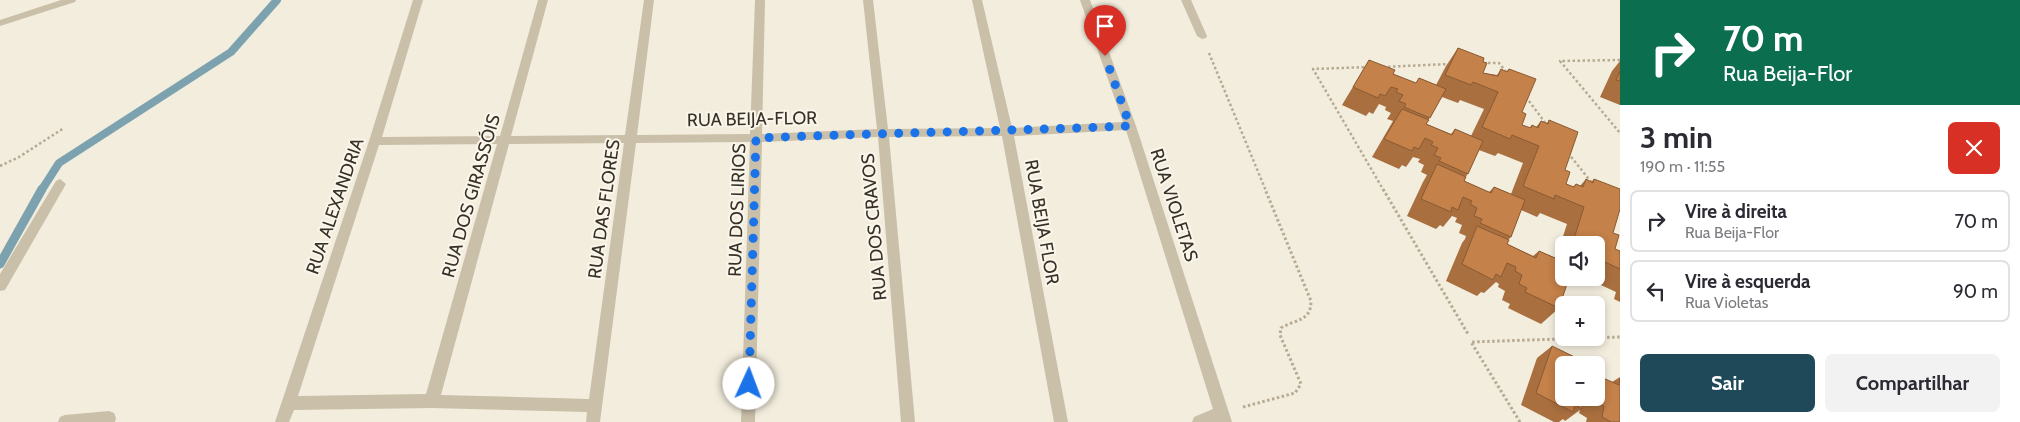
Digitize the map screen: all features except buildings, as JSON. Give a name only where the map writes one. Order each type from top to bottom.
[{"type":"street","points":[[0,23],[71,0]]},
{"type":"street","name":"RUA ALEXANDRIA","points":[[282,422],[286,403],[375,141],[418,0]]},
{"type":"street","name":"RUA DOS GIRASSÓIS","points":[[432,401],[543,0]]},
{"type":"street","name":"RUA DAS FLORES","points":[[593,422],[649,0]]},
{"type":"street","name":"RUA DOS LIRIOS","points":[[748,422],[760,0]]},
{"type":"street","name":"RUA DOS CRAVOS","points":[[868,0],[883,133],[908,422]]},
{"type":"street","name":"RUA BEIJA FLOR","points":[[977,0],[1007,132],[1061,422]]},
{"type":"street","name":"RUA VIOLETAS","points":[[1085,0],[1130,126],[1224,417]]},
{"type":"street","points":[[1186,0],[1202,36]]},
{"type":"street","name":"RUA BEIJA-FLOR","points":[[375,141],[756,138],[883,133],[1007,132],[1130,126]]},
{"type":"street","points":[[0,286],[60,184]]},
{"type":"street","points":[[286,403],[432,401],[594,406]]},
{"type":"street","points":[[1199,422],[1224,417]]},
{"type":"street","points":[[64,422],[109,418]]},
{"type":"path","points":[[1202,36],[1311,302],[1311,309],[1306,318],[1287,324],[1281,328],[1280,335],[1301,384],[1300,388],[1295,393],[1224,417]]},
{"type":"path","points":[[1620,60],[1560,61],[1620,133]]},
{"type":"path","points":[[1479,63],[1499,63],[1511,78]]},
{"type":"path","points":[[1382,67],[1450,64]]},
{"type":"path","points":[[1372,67],[1313,69],[1468,334]]},
{"type":"path","points":[[1523,94],[1547,125]]},
{"type":"path","points":[[0,166],[19,157],[64,128]]},
{"type":"path","points":[[1566,149],[1596,188]]},
{"type":"path","points":[[1520,422],[1471,342],[1620,337]]},
{"type":"waterway","points":[[41,191],[59,163],[231,52],[277,0]]},
{"type":"waterway","points":[[0,264],[42,189]]},
{"type":"route","points":[[749,384],[756,138],[883,133],[1007,132],[1130,126],[1105,56]]}]
